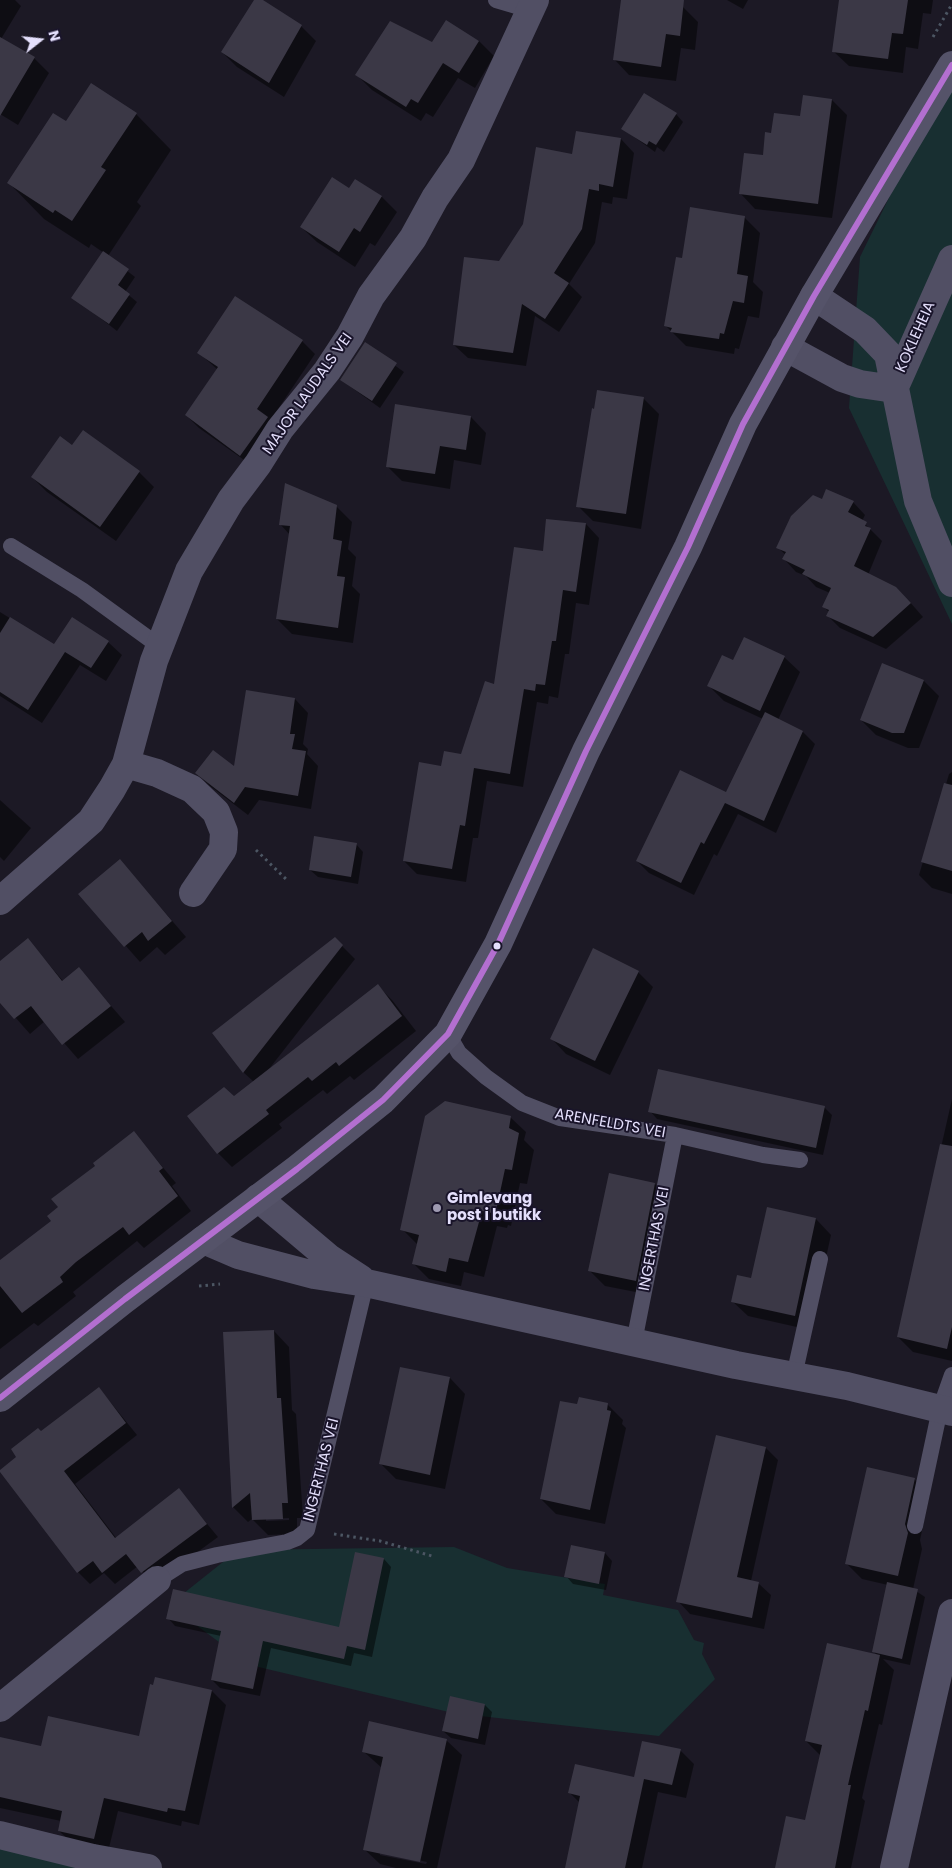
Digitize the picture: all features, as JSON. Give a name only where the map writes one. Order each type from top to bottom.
[{"type":"street","name":"MAJOR LAUDALS VEI","points":[[0,901],[91,821],[126,764],[159,646],[189,571],[231,500],[258,464],[280,428],[331,364],[350,336],[371,296],[413,238],[461,160],[533,5]]},
{"type":"street","points":[[0,1398],[297,1169],[383,1100],[448,1034],[498,944],[586,751],[688,547],[743,424],[814,296],[952,65]]},
{"type":"street","name":"KOKLEHEIA","points":[[894,388],[952,259]]},
{"type":"street","points":[[814,296],[864,330],[888,354],[918,501],[952,583]]},
{"type":"street","points":[[785,347],[842,378],[860,384],[894,388]]},
{"type":"street","points":[[126,764],[157,773],[192,789],[216,812],[224,832],[223,849],[194,893]]},
{"type":"street","points":[[258,1198],[329,1258],[366,1283]]},
{"type":"street","points":[[203,1240],[238,1255],[314,1275],[366,1283],[634,1342],[847,1386],[946,1411]]},
{"type":"street","points":[[0,1708],[157,1580]]},
{"type":"street","points":[[894,1868],[952,1613]]},
{"type":"street","points":[[0,1835],[93,1858],[148,1868]]},
{"type":"lane","name":"MAJOR LAUDALS VEI","points":[[496,0],[533,5]]},
{"type":"lane","points":[[11,546],[82,590],[159,646]]},
{"type":"lane","name":"ARENFELDTS VEI","points":[[448,1034],[459,1053],[486,1077],[522,1103],[560,1118],[675,1135],[764,1155],[800,1160]]},
{"type":"lane","name":"INGERTHAS VEI","points":[[634,1342],[675,1135]]},
{"type":"lane","points":[[794,1376],[820,1259]]},
{"type":"lane","name":"INGERTHAS VEI","points":[[157,1580],[182,1564],[217,1555],[287,1542],[297,1538],[307,1530],[366,1283]]},
{"type":"lane","points":[[915,1526],[946,1411],[952,1375]]},
{"type":"path","points":[[932,39],[952,4]]},
{"type":"path","points":[[197,1286],[222,1284]]},
{"type":"path","points":[[307,1530],[380,1541],[432,1556]]},
{"type":"green space","points":[[952,69],[952,624],[849,408],[860,257]]},
{"type":"green space","points":[[454,1547],[507,1568],[605,1584],[603,1595],[678,1610],[694,1640],[704,1643],[702,1654],[715,1679],[659,1736],[453,1713],[250,1665],[169,1605],[238,1550]]},
{"type":"green space","points":[[0,1841],[153,1868],[0,1868]]},
{"type":"building","points":[[254,0],[263,0],[302,25],[269,83],[221,52]]},
{"type":"building","points":[[621,0],[684,0],[680,36],[666,34],[661,67],[613,60]]},
{"type":"building","points":[[839,0],[908,0],[903,34],[892,33],[888,59],[832,52]]},
{"type":"building","points":[[446,20],[479,41],[459,73],[443,63],[418,103],[411,99],[406,107],[355,75],[390,21],[432,42]]},
{"type":"building","points":[[0,37],[35,57],[0,116]]},
{"type":"building","points":[[91,83],[137,113],[101,167],[106,170],[72,221],[55,210],[53,213],[7,183],[53,113],[66,121]]},
{"type":"building","points":[[644,93],[677,113],[656,145],[649,141],[647,145],[621,129]]},
{"type":"building","points":[[803,95],[832,99],[818,204],[739,194],[744,153],[763,155],[765,132],[771,133],[774,113],[800,116]]},
{"type":"building","points":[[576,131],[621,138],[613,187],[599,184],[599,191],[589,189],[582,229],[554,273],[569,283],[545,319],[522,304],[513,353],[453,345],[464,257],[499,261],[523,224],[536,147],[572,154]]},
{"type":"building","points":[[332,177],[349,188],[355,179],[382,196],[360,232],[354,228],[339,252],[300,227]]},
{"type":"building","points":[[690,207],[745,216],[737,274],[748,276],[744,303],[733,301],[724,334],[720,333],[719,339],[670,332],[672,328],[664,326],[676,257],[682,258]]},
{"type":"building","points":[[103,251],[129,269],[118,285],[130,294],[109,324],[71,298]]},
{"type":"building","points":[[235,296],[303,340],[257,409],[268,417],[240,456],[185,415],[218,367],[197,353]]},
{"type":"building","points":[[365,342],[397,363],[372,401],[340,380]]},
{"type":"building","points":[[597,390],[644,397],[626,514],[576,507],[592,408],[594,409]]},
{"type":"building","points":[[395,404],[471,416],[466,450],[440,446],[435,474],[386,467]]},
{"type":"building","points":[[83,430],[140,471],[100,527],[31,477],[60,436],[72,445]]},
{"type":"building","points":[[285,483],[337,505],[333,539],[342,541],[337,576],[345,577],[338,628],[276,619],[290,526],[279,525]]},
{"type":"building","points":[[826,489],[854,501],[848,512],[867,522],[865,526],[871,528],[854,566],[896,587],[911,603],[873,637],[826,616],[829,610],[822,607],[831,588],[802,574],[805,570],[782,559],[786,552],[776,548],[791,516],[813,495],[822,499]]},
{"type":"building","points":[[546,519],[586,523],[576,592],[563,590],[556,641],[552,641],[545,685],[536,684],[535,691],[524,689],[510,774],[474,768],[465,826],[460,825],[452,869],[403,861],[419,762],[441,766],[444,751],[461,754],[485,681],[494,684],[514,547],[543,551]]},
{"type":"building","points":[[10,617],[54,644],[72,617],[109,641],[91,668],[65,652],[28,710],[0,692],[0,633]]},
{"type":"building","points":[[744,637],[785,656],[760,711],[707,686],[722,655],[733,660]]},
{"type":"building","points":[[882,663],[924,680],[904,733],[892,733],[860,720]]},
{"type":"building","points":[[246,690],[295,698],[290,734],[295,734],[292,749],[306,751],[298,796],[245,787],[234,803],[195,773],[213,750],[234,766]]},
{"type":"building","points":[[765,712],[803,731],[764,821],[725,803],[704,844],[701,842],[681,883],[636,861],[680,770],[726,792]]},
{"type":"building","points":[[944,783],[952,785],[952,871],[921,862]]},
{"type":"building","points":[[314,836],[357,843],[351,877],[309,870]]},
{"type":"building","points":[[120,859],[172,921],[148,941],[142,932],[124,947],[78,894]]},
{"type":"building","points":[[335,937],[343,945],[243,1073],[212,1033]]},
{"type":"building","points":[[28,938],[62,981],[79,967],[111,1006],[62,1045],[31,1006],[14,1019],[0,1003],[0,961]]},
{"type":"building","points":[[593,948],[639,971],[595,1061],[550,1039]]},
{"type":"building","points":[[378,984],[402,1016],[339,1066],[336,1062],[312,1081],[308,1077],[266,1110],[269,1114],[217,1154],[187,1116],[224,1087],[234,1096]]},
{"type":"building","points":[[658,1069],[825,1106],[816,1148],[648,1112]]},
{"type":"building","points":[[445,1101],[511,1116],[509,1128],[519,1133],[512,1170],[505,1169],[496,1211],[492,1213],[482,1211],[468,1262],[449,1258],[446,1272],[412,1264],[419,1235],[400,1230],[425,1116]]},
{"type":"building","points":[[134,1131],[163,1168],[159,1171],[178,1196],[129,1235],[123,1227],[76,1262],[60,1277],[63,1282],[22,1313],[0,1286],[0,1260],[51,1221],[47,1216],[58,1207],[51,1199],[95,1166],[93,1163]]},
{"type":"building","points":[[940,1144],[952,1146],[952,1327],[947,1349],[897,1337]]},
{"type":"building","points":[[609,1173],[655,1183],[636,1281],[588,1271]]},
{"type":"building","points":[[767,1207],[816,1218],[795,1316],[731,1302],[737,1275],[751,1278]]},
{"type":"building","points":[[274,1330],[277,1398],[281,1398],[288,1503],[282,1503],[283,1519],[252,1520],[250,1493],[232,1508],[223,1332]]},
{"type":"building","points":[[400,1367],[450,1377],[430,1475],[379,1464]]},
{"type":"building","points":[[99,1387],[126,1423],[64,1471],[115,1538],[179,1488],[207,1524],[141,1573],[126,1554],[102,1573],[93,1561],[77,1573],[0,1472],[16,1457],[11,1449],[38,1428],[41,1431]]},
{"type":"building","points":[[579,1397],[608,1403],[607,1410],[611,1411],[590,1510],[540,1499],[560,1401],[577,1404]]},
{"type":"building","points":[[716,1435],[766,1447],[737,1577],[759,1582],[752,1618],[676,1602]]},
{"type":"building","points":[[867,1467],[915,1478],[905,1524],[908,1533],[898,1576],[845,1564]]},
{"type":"building","points":[[571,1545],[605,1552],[599,1584],[564,1577]]},
{"type":"building","points":[[355,1552],[384,1558],[365,1650],[347,1646],[344,1659],[263,1641],[253,1689],[211,1680],[221,1631],[166,1619],[173,1589],[339,1627]]},
{"type":"building","points":[[887,1582],[918,1589],[902,1659],[872,1652]]},
{"type":"building","points":[[827,1643],[880,1655],[868,1711],[865,1710],[848,1785],[851,1785],[835,1868],[775,1868],[786,1816],[805,1820],[822,1745],[805,1741]]},
{"type":"building","points":[[155,1677],[212,1690],[185,1811],[168,1808],[167,1812],[104,1798],[94,1839],[58,1831],[62,1811],[0,1797],[0,1737],[41,1746],[48,1716],[139,1736],[150,1684],[153,1685]]},
{"type":"building","points":[[450,1696],[485,1704],[478,1739],[442,1731]]},
{"type":"building","points":[[369,1721],[447,1739],[420,1862],[363,1850],[383,1757],[362,1752]]},
{"type":"building","points":[[642,1741],[681,1749],[672,1785],[644,1779],[625,1868],[565,1868],[580,1796],[568,1793],[575,1764],[634,1777]]},
{"type":"transit line","points":[[0,1398],[125,1299],[297,1169],[383,1100],[448,1034],[498,944],[586,751],[688,547],[743,424],[814,296],[952,65]]},
{"type":"place","name":"Gimlevang post i butikk","points":[[437,1208]]}]
